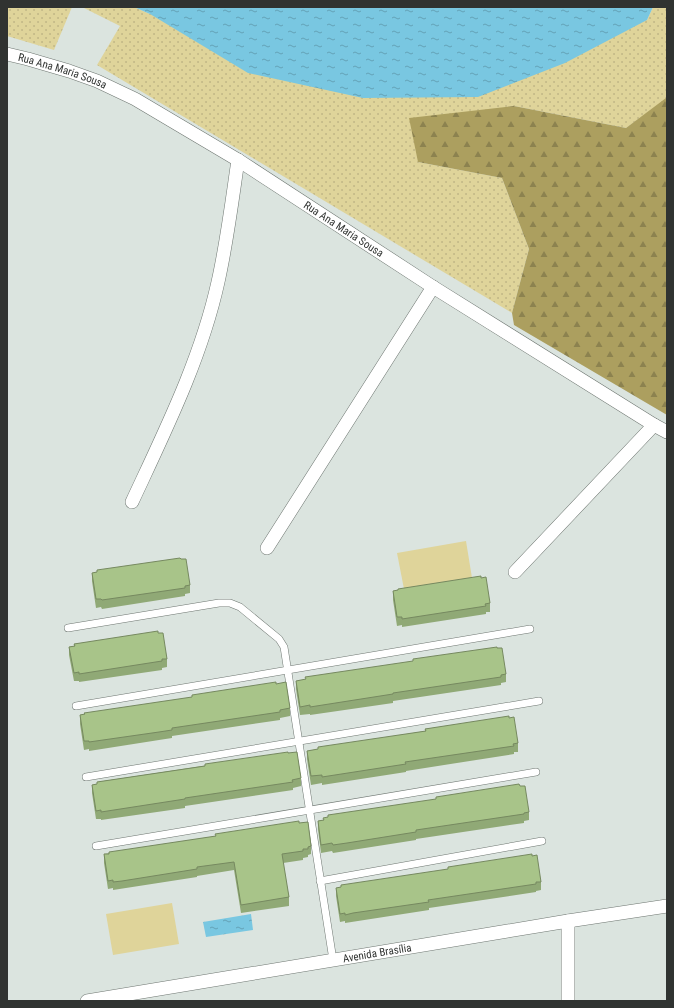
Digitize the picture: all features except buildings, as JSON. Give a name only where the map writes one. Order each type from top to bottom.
[{"type":"street","name":"Rua Ana Maria Sousa","points":[[7,54],[62,69],[97,81],[135,99],[238,160],[433,287],[667,432]]},
{"type":"street","points":[[132,502],[172,418],[205,329],[218,283],[224,253],[238,160]]},
{"type":"street","points":[[267,548],[433,287]]},
{"type":"street","points":[[515,572],[654,425]]},
{"type":"street","name":"Avenida Brasília","points":[[87,1001],[667,906]]},
{"type":"street","points":[[568,921],[568,1001]]},
{"type":"lane","points":[[68,628],[219,603],[230,603],[240,607],[279,639],[284,647],[333,960]]},
{"type":"lane","points":[[76,706],[530,629]]},
{"type":"lane","points":[[86,777],[540,701]]},
{"type":"lane","points":[[96,846],[536,772]]},
{"type":"lane","points":[[320,881],[542,841]]},
{"type":"shaded area","points":[[7,7],[72,7],[54,50],[7,36]]},
{"type":"shaded area","points":[[82,7],[134,7],[150,14],[647,20],[653,7],[667,7],[667,99],[626,128],[514,106],[418,162],[502,178],[529,249],[512,313],[97,65],[120,26]]},
{"type":"shaded area","points":[[466,541],[472,578],[404,589],[397,553]]},
{"type":"shaded area","points":[[172,903],[179,944],[113,955],[106,914]]},
{"type":"green space","points":[[666,98],[667,415],[514,325],[512,313],[529,249],[502,178],[418,162],[409,118],[514,106],[626,128]]},
{"type":"water","points":[[134,7],[653,7],[647,20],[565,63],[478,97],[363,98],[248,73],[150,14]]},
{"type":"water","points":[[251,914],[253,930],[206,937],[203,922]]}]
